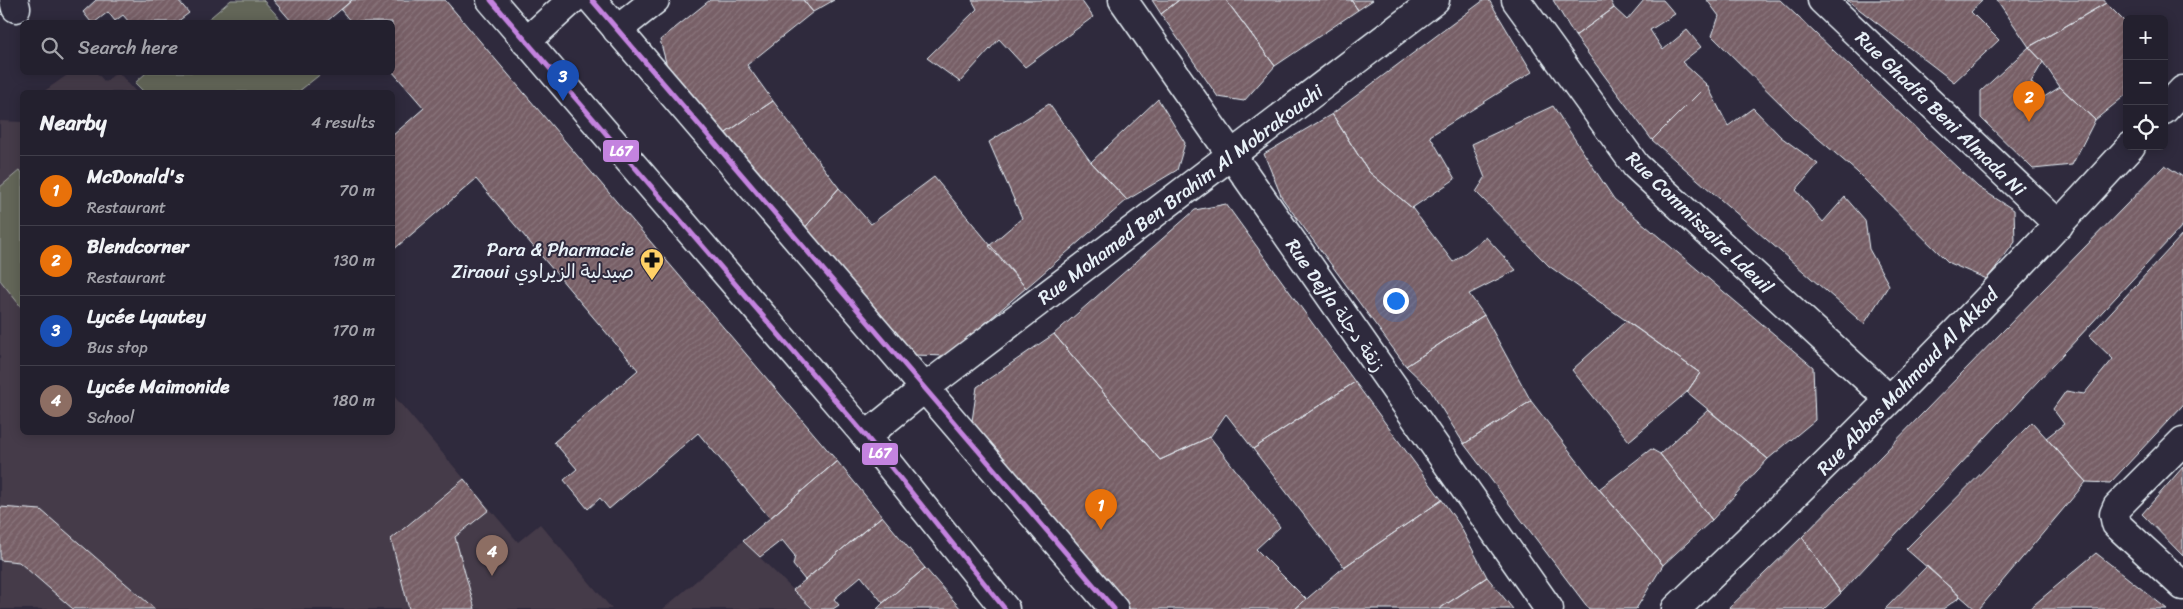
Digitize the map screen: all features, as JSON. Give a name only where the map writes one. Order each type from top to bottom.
[{"type":"street","points":[[491,0],[866,436],[1005,609]]},
{"type":"street","points":[[526,42],[572,0]]},
{"type":"street","points":[[592,0],[1114,609]]},
{"type":"street","points":[[617,30],[655,0]]},
{"type":"street","name":"Rue Dejla زنقة دجلة","points":[[1123,0],[1549,609]]},
{"type":"street","name":"Rue Mohamed Ben Brahim Al Mobrakouchi","points":[[866,436],[924,388],[1435,0]]},
{"type":"street","name":"Rue Commissaire Ldeuil","points":[[1516,0],[1636,166],[1889,399]]},
{"type":"street","name":"Rue Ghadfa Beni Almada Ni","points":[[1822,0],[2059,225]]},
{"type":"street","points":[[2168,106],[2183,90]]},
{"type":"street","name":"Rue Abbas Mahmoud Al Akkad","points":[[1676,609],[1759,530],[1889,399],[2059,225],[2127,150]]},
{"type":"street","points":[[2183,441],[2117,507],[2114,514],[2116,524],[2183,586]]},
{"type":"shaded area","points":[[67,75],[99,75],[105,82],[114,75],[121,75],[134,90],[46,90]]},
{"type":"shaded area","points":[[0,121],[20,122],[20,435],[395,435],[395,397],[518,542],[540,524],[612,609],[0,609]]},
{"type":"shaded area","points":[[743,541],[813,609],[663,609]]},
{"type":"green space","points":[[231,0],[263,0],[281,20],[207,20]]},
{"type":"green space","points":[[144,75],[319,75],[301,90],[142,90],[135,83]]},
{"type":"green space","points":[[20,170],[20,305],[0,280],[0,187]]},
{"type":"building","points":[[96,0],[178,0],[189,13],[180,20],[127,20],[123,15],[114,20],[108,12],[98,20],[89,20],[83,12]]},
{"type":"building","points":[[273,0],[352,0],[328,20],[290,20]]},
{"type":"building","points":[[352,0],[445,0],[837,461],[770,518],[698,433],[609,509],[600,498],[588,509],[564,480],[577,469],[554,442],[638,370],[476,179],[395,248],[395,133],[424,108],[395,74],[395,20],[349,20],[341,10]]},
{"type":"building","points":[[710,0],[803,0],[813,12],[747,65],[773,101],[717,139],[668,70],[660,40]]},
{"type":"building","points":[[803,0],[834,0],[813,12]]},
{"type":"building","points":[[972,0],[1081,0],[1093,17],[1025,67],[999,39],[960,82],[927,58],[977,9]]},
{"type":"building","points":[[1152,0],[1179,0],[1161,14]]},
{"type":"building","points":[[1179,0],[1226,0],[1275,66],[1244,101],[1218,97],[1161,14]]},
{"type":"building","points":[[1226,0],[1351,0],[1358,10],[1275,66]]},
{"type":"building","points":[[1351,0],[1373,0],[1358,10]]},
{"type":"building","points":[[1484,0],[1489,0],[1532,72],[1430,136],[1455,179],[1412,208],[1369,172],[1332,114]]},
{"type":"building","points":[[1553,0],[1610,0],[1614,8],[1575,36]]},
{"type":"building","points":[[1644,0],[1663,0],[1675,14],[1650,30],[1663,50],[1687,30],[1701,47],[1682,62],[1707,85],[1652,140],[1575,36],[1614,8],[1627,20]]},
{"type":"building","points":[[1707,0],[1780,0],[1978,187],[2014,210],[2015,242],[1987,279],[1949,263],[1857,172],[1798,121],[1712,36],[1719,16]]},
{"type":"building","points":[[1847,0],[1982,0],[1971,12],[1999,40],[1954,82]]},
{"type":"building","points":[[1997,0],[2104,0],[2106,3],[2029,47]]},
{"type":"building","points":[[2106,3],[2123,20],[2123,97],[2095,120],[2060,87],[2043,62],[2029,47]]},
{"type":"building","points":[[2029,47],[2043,62],[2031,82],[2044,97],[2060,87],[2095,120],[2072,165],[2033,169],[1981,118],[1981,91]]},
{"type":"building","points":[[1707,85],[1728,126],[1753,108],[1781,137],[1818,164],[1796,190],[1823,222],[1845,197],[1865,220],[1869,249],[1889,285],[1864,324],[1652,140]]},
{"type":"building","points":[[1158,99],[1185,143],[1177,170],[1127,200],[1091,162]]},
{"type":"building","points":[[773,101],[839,188],[803,230],[717,139]]},
{"type":"building","points":[[1049,104],[1091,162],[1127,200],[1026,288],[989,246],[1022,218],[989,142]]},
{"type":"building","points":[[1553,106],[1614,199],[1813,367],[1815,420],[1768,459],[1687,392],[1700,373],[1549,266],[1476,192],[1485,178],[1472,144]]},
{"type":"building","points":[[1332,114],[1369,172],[1412,208],[1453,262],[1486,237],[1516,270],[1469,294],[1484,315],[1406,366],[1282,198],[1264,154]]},
{"type":"building","points":[[2165,165],[2183,177],[2183,225],[1841,593],[1802,537]]},
{"type":"building","points":[[934,177],[1026,288],[947,356],[914,355],[803,230],[839,188],[871,224]]},
{"type":"building","points":[[1226,204],[1355,382],[1253,449],[1226,414],[1210,437],[1160,460],[1054,334],[1195,210]]},
{"type":"building","points":[[2183,234],[2183,405],[2110,483],[2086,482],[2046,438],[2064,424],[2053,409],[2066,391],[2084,394],[2113,359],[2089,336]]},
{"type":"building","points":[[1484,315],[1531,401],[1464,444],[1428,387],[1406,366]]},
{"type":"building","points":[[1626,321],[1700,373],[1687,392],[1629,441],[1572,370]]},
{"type":"building","points":[[1054,334],[1160,460],[1210,437],[1280,527],[1256,549],[1306,599],[1295,609],[1127,609],[972,421],[977,387]]},
{"type":"building","points":[[1355,382],[1442,500],[1344,567],[1253,449]]},
{"type":"building","points":[[1531,401],[1599,489],[1663,565],[1636,609],[1589,609],[1464,444]]},
{"type":"building","points":[[1708,410],[1768,459],[1712,520],[1660,454]]},
{"type":"building","points":[[2032,422],[2086,482],[1979,609],[1975,609],[1906,549]]},
{"type":"building","points":[[1651,449],[1660,454],[1712,520],[1663,565],[1599,489]]},
{"type":"building","points":[[837,461],[882,516],[805,580],[793,565],[795,556],[782,540],[760,557],[743,541]]},
{"type":"building","points":[[2183,467],[2183,556],[2142,514]]},
{"type":"building","points":[[464,479],[489,510],[455,537],[475,609],[409,609],[391,539]]},
{"type":"building","points":[[1442,500],[1459,524],[1487,577],[1439,609],[1295,609],[1344,567]]},
{"type":"building","points":[[0,507],[41,510],[155,609],[73,609],[19,562],[0,560]]},
{"type":"building","points":[[882,516],[925,568],[883,603],[861,576],[834,599],[839,605],[833,609],[813,609],[793,590]]},
{"type":"building","points":[[1802,537],[1841,593],[1824,609],[1728,609]]},
{"type":"building","points":[[2096,553],[2167,609],[2029,609]]},
{"type":"building","points":[[1927,566],[1960,597],[1943,609],[1885,609]]},
{"type":"building","points":[[925,568],[961,609],[877,609],[883,603]]},
{"type":"building","points":[[1487,577],[1513,609],[1439,609]]},
{"type":"transit line","name":"L67","points":[[491,0],[866,436],[1005,609]]},
{"type":"transit line","name":"L67","points":[[592,0],[1114,609]]},
{"type":"place","name":"Lycée Lyautey","points":[[563,101]]},
{"type":"place","name":"Blendcorner","points":[[2029,122]]},
{"type":"place","name":"Para & Pharmacie Ziraoui صيدلية الزيراوي","points":[[652,281]]},
{"type":"place","name":"McDonald's","points":[[1101,530]]},
{"type":"place","name":"Lycée Maimonide","points":[[492,576]]}]
